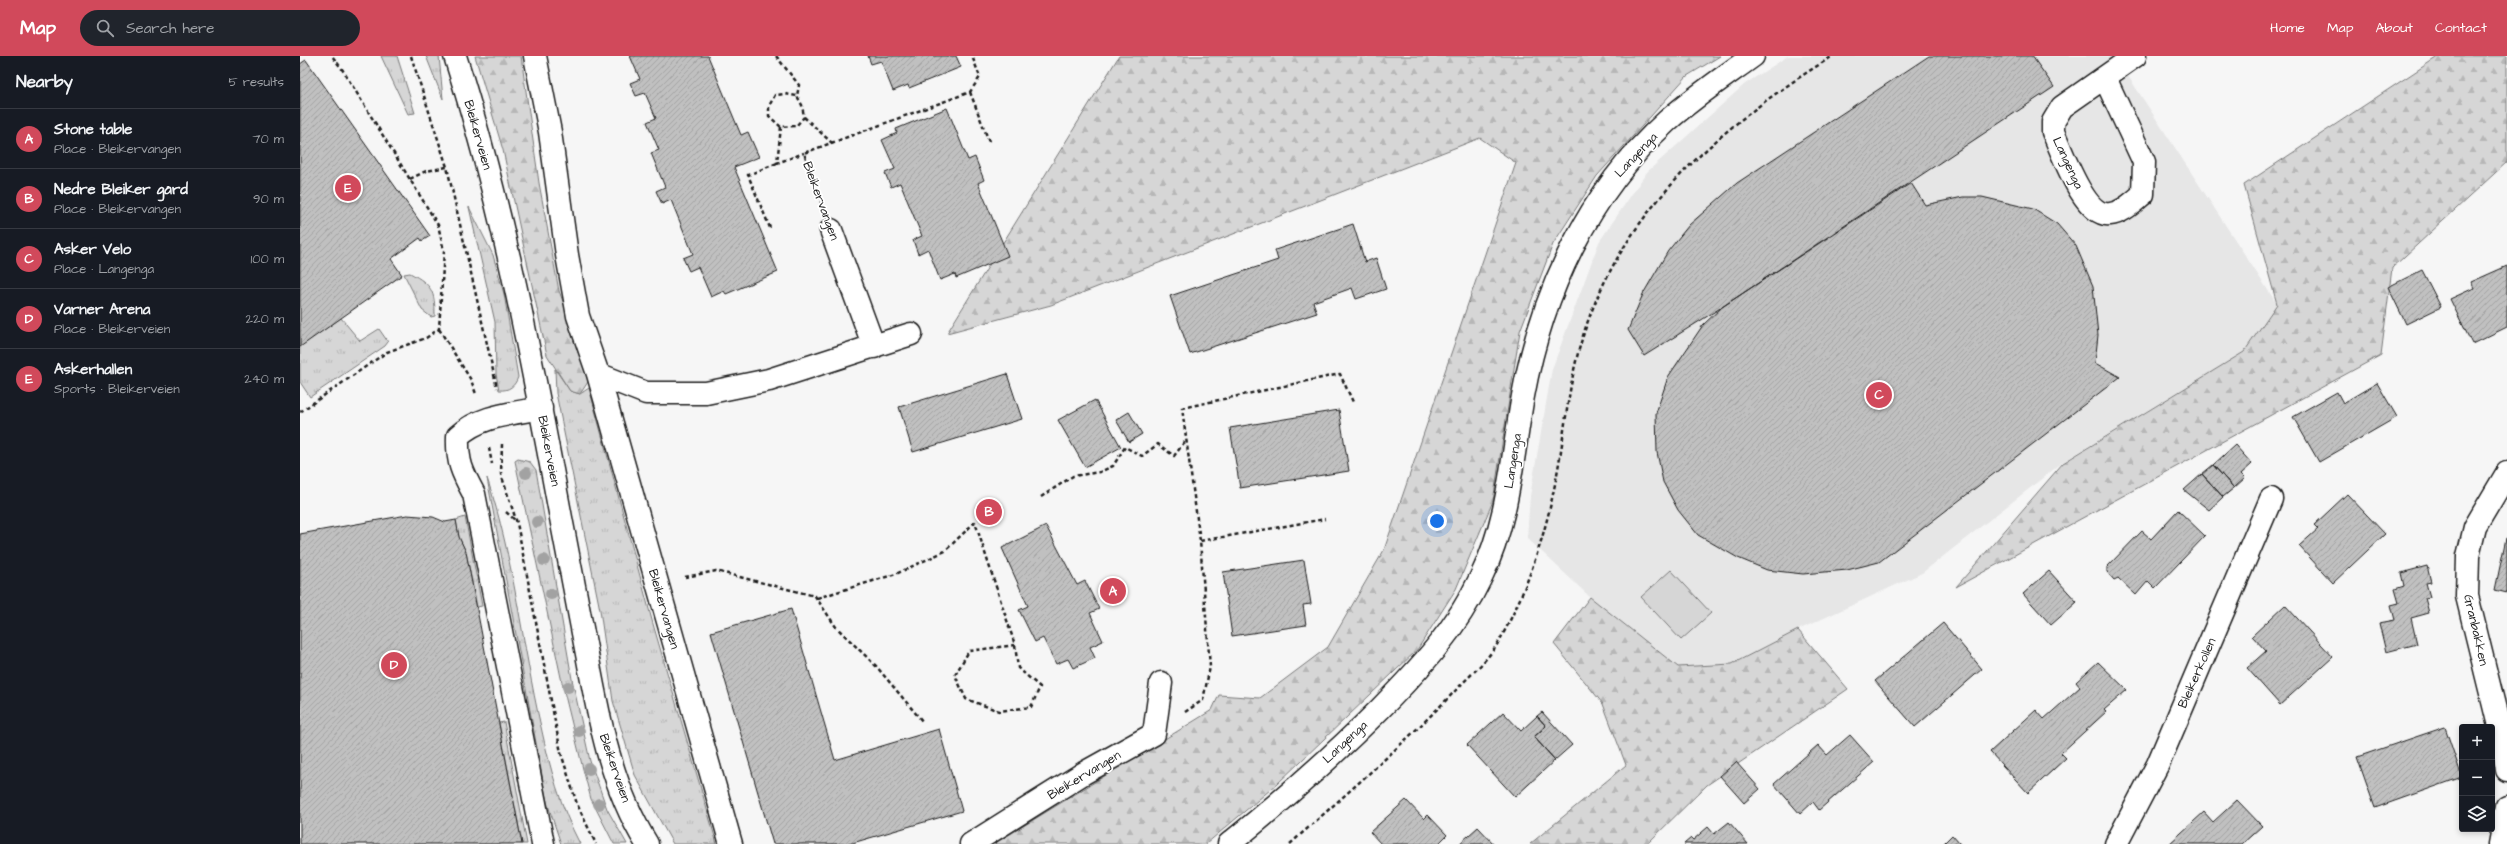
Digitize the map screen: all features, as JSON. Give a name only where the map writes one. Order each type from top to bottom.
[{"type":"street","name":"Bleikerveien","points":[[455,56],[497,202],[541,408],[599,722],[615,776],[638,830],[647,844]]},
{"type":"street","name":"Bleikervangen","points":[[535,56],[550,132],[567,255],[578,316],[598,374],[731,844]]},
{"type":"street","name":"Langenga","points":[[1229,844],[1281,801],[1360,730],[1424,664],[1461,617],[1482,576],[1501,527],[1512,476],[1523,395],[1539,326],[1563,264],[1587,219],[1611,182],[1637,152],[1666,122],[1700,94],[1753,56]]},
{"type":"street","name":"Langenga","points":[[2105,78],[2144,162],[2143,194],[2124,209],[2108,215],[2097,211],[2080,191],[2054,132],[2054,122],[2062,107],[2135,56]]},
{"type":"street","name":"Bleikervangen","points":[[831,230],[874,347]]},
{"type":"street","points":[[598,374],[646,393],[706,393],[769,380],[911,334]]},
{"type":"street","points":[[541,408],[481,420],[468,427],[458,436],[457,456],[474,494],[543,844]]},
{"type":"street","name":"Granbakken","points":[[2507,473],[2475,527],[2468,556],[2467,596],[2503,742],[2507,770]]},
{"type":"street","name":"Bleikerkollen","points":[[2116,844],[2158,764],[2270,499]]},
{"type":"street","points":[[1154,734],[1161,683]]},
{"type":"street","name":"Bleikervangen","points":[[971,844],[1084,773],[1154,734]]},
{"type":"street","points":[[2500,844],[2507,807]]},
{"type":"path","points":[[300,412],[387,352],[426,338],[439,329],[444,251],[438,225],[342,69],[332,56]]},
{"type":"path","points":[[411,56],[447,167],[503,416],[501,474],[517,523],[561,753],[577,804],[596,844]]},
{"type":"path","points":[[776,56],[799,85],[797,96],[802,105],[804,117],[832,143]]},
{"type":"path","points":[[972,56],[980,77],[970,92],[990,144]]},
{"type":"path","points":[[1290,844],[1422,725],[1486,661],[1502,637],[1518,605],[1545,529],[1555,486],[1572,378],[1584,332],[1600,292],[1630,237],[1678,175],[1728,128],[1758,105],[1833,56]]},
{"type":"path","name":"Bleikervangen","points":[[831,230],[804,154],[970,92]]},
{"type":"path","points":[[797,96],[785,94],[775,95],[769,106],[769,116],[781,127],[796,126],[804,117]]},
{"type":"path","points":[[776,163],[781,127]]},
{"type":"path","points":[[770,228],[748,175],[776,163],[804,154]]},
{"type":"path","points":[[410,179],[426,170],[447,167]]},
{"type":"path","points":[[1154,734],[1203,700],[1210,667],[1200,541],[1182,408],[1340,374],[1353,402]]},
{"type":"path","points":[[1041,497],[1073,476],[1100,472],[1113,466],[1125,447],[1142,456],[1158,444],[1174,456],[1186,440]]},
{"type":"path","points":[[1200,541],[1325,519]]},
{"type":"path","points":[[657,584],[716,571],[817,598],[896,574],[945,552],[975,522],[1015,645],[1018,668],[1040,687],[1031,707],[999,711],[966,699],[955,675],[969,651],[1015,645]]},
{"type":"path","points":[[817,598],[836,627],[876,666],[923,722]]},
{"type":"shaded area","points":[[1788,56],[2115,56],[2277,304],[2244,352],[2063,462],[1922,573],[1798,630],[1732,664],[1678,667],[1590,597],[1527,538],[1530,496],[1552,369],[1599,242],[1647,172],[1745,84]]},
{"type":"green space","points":[[381,56],[397,56],[415,113],[408,114]]},
{"type":"green space","points":[[426,56],[439,56],[443,99]]},
{"type":"green space","points":[[475,56],[521,56],[539,183],[559,291],[588,366],[588,382],[580,394],[570,391],[547,355],[503,150]]},
{"type":"green space","points":[[1119,56],[1720,56],[1687,76],[1597,176],[1553,244],[1520,331],[1493,501],[1456,589],[1417,650],[1277,784],[1206,844],[994,844],[1212,710],[1219,695],[1260,698],[1328,647],[1384,550],[1516,163],[1480,138],[1051,305],[947,333]]},
{"type":"green space","points":[[2439,56],[2507,56],[2507,162],[2392,268],[2381,355],[1956,587],[2063,463],[2244,352],[2277,304],[2244,185]]},
{"type":"green space","points":[[469,207],[493,255],[504,294],[518,377],[515,383],[506,390],[499,390],[496,374],[495,322]]},
{"type":"green space","points":[[410,273],[428,285],[431,290],[434,300],[435,316],[431,317],[422,310],[404,274]]},
{"type":"green space","points":[[341,318],[360,341],[379,329],[388,342],[385,346],[310,397],[300,382],[300,346]]},
{"type":"green space","points":[[555,369],[570,391],[580,394],[589,388],[653,624],[717,844],[673,844],[635,775],[613,701],[600,610],[556,393]]},
{"type":"green space","points":[[518,459],[530,462],[536,470],[572,679],[590,761],[607,809],[627,844],[614,844],[591,799],[563,687],[515,461]]},
{"type":"green space","points":[[487,478],[511,570],[534,696],[548,757],[561,801],[580,844],[561,844],[547,802]]},
{"type":"green space","points":[[465,517],[482,606],[477,607],[466,552],[459,537],[456,520]]},
{"type":"green space","points":[[1671,570],[1711,613],[1681,640],[1641,597]]},
{"type":"green space","points":[[1590,597],[1678,667],[1732,664],[1798,630],[1848,689],[1707,785],[1647,844],[1530,844],[1626,765],[1603,704],[1554,644]]},
{"type":"green space","points":[[504,722],[527,844],[522,844],[499,723]]},
{"type":"building","points":[[630,56],[708,56],[741,135],[748,132],[759,157],[734,167],[778,272],[726,294],[724,291],[711,297],[698,267],[689,271],[683,258],[693,254],[671,200],[662,204],[656,191],[665,187],[651,153],[659,150],[647,122],[656,118],[645,93],[636,96],[630,83],[640,79]]},
{"type":"building","points":[[868,56],[956,56],[961,67],[909,88],[908,85],[893,91],[881,61],[871,64]]},
{"type":"building","points":[[1929,56],[2032,56],[2054,87],[1722,307],[1644,356],[1628,330],[1643,294],[1668,251],[1689,225],[1737,183]]},
{"type":"building","points":[[306,60],[430,236],[422,241],[420,238],[391,259],[402,275],[300,347],[300,64]]},
{"type":"building","points":[[947,108],[968,160],[975,157],[984,180],[978,183],[1008,256],[956,278],[955,274],[940,280],[928,249],[918,254],[913,240],[922,236],[900,183],[891,187],[885,173],[895,169],[882,140],[897,133],[896,129]]},
{"type":"building","points":[[1911,183],[1925,205],[1963,197],[1982,197],[2033,209],[2057,224],[2076,246],[2093,286],[2098,335],[2095,363],[2120,377],[1879,562],[1847,570],[1803,574],[1767,570],[1738,558],[1698,535],[1678,510],[1663,482],[1657,452],[1656,413],[1668,377],[1703,325],[1722,307]]},
{"type":"building","points":[[1353,224],[1365,262],[1376,258],[1386,289],[1356,299],[1352,288],[1313,302],[1317,313],[1190,354],[1170,296],[1278,260],[1275,250]]},
{"type":"building","points":[[2507,266],[2507,327],[2472,344],[2450,299],[2474,288],[2471,282]]},
{"type":"building","points":[[2422,270],[2441,307],[2406,324],[2388,287]]},
{"type":"building","points":[[1007,374],[1022,419],[913,452],[899,407]]},
{"type":"building","points":[[2377,383],[2397,417],[2319,462],[2293,417],[2337,392],[2343,403]]},
{"type":"building","points":[[1095,400],[1121,447],[1085,467],[1058,420]]},
{"type":"building","points":[[1339,410],[1349,471],[1240,488],[1230,428]]},
{"type":"building","points":[[1129,412],[1142,434],[1129,442],[1116,420]]},
{"type":"building","points":[[2235,445],[2252,464],[2241,474],[2245,478],[2234,488],[2213,465]]},
{"type":"building","points":[[2213,465],[2234,488],[2223,497],[2202,474]]},
{"type":"building","points":[[2202,474],[2223,497],[2209,510],[2184,490]]},
{"type":"building","points":[[2347,494],[2385,534],[2333,583],[2299,546],[2318,529],[2314,525]]},
{"type":"building","points":[[2178,510],[2205,536],[2155,588],[2148,581],[2136,595],[2118,578],[2114,580],[2107,572],[2107,567],[2142,531],[2151,539]]},
{"type":"building","points":[[407,515],[433,517],[445,522],[456,520],[459,537],[466,552],[522,844],[300,844],[300,534]]},
{"type":"building","points":[[1046,526],[1077,585],[1085,581],[1099,609],[1090,613],[1103,641],[1090,647],[1095,658],[1073,668],[1068,659],[1056,664],[1043,638],[1035,642],[1019,610],[1028,606],[1002,548]]},
{"type":"building","points":[[2507,538],[2507,593],[2495,590]]},
{"type":"building","points":[[1304,560],[1311,604],[1303,605],[1306,625],[1232,636],[1223,572]]},
{"type":"building","points":[[2427,566],[2431,582],[2426,583],[2430,597],[2425,598],[2429,613],[2411,618],[2417,644],[2386,652],[2379,623],[2395,620],[2391,605],[2399,603],[2395,589],[2404,586],[2401,573]]},
{"type":"building","points":[[2049,571],[2077,602],[2051,625],[2023,594]]},
{"type":"building","points":[[2285,605],[2333,657],[2280,705],[2247,668],[2266,651],[2252,636]]},
{"type":"building","points":[[791,609],[835,760],[939,729],[962,811],[849,844],[773,844],[711,632]]},
{"type":"building","points":[[1943,623],[1982,669],[1915,727],[1875,681]]},
{"type":"building","points":[[2098,662],[2127,690],[2104,710],[2106,712],[2061,753],[2066,758],[2028,793],[1990,752],[2036,710],[2044,719],[2080,687],[2076,682]]},
{"type":"building","points":[[1503,712],[1521,731],[1537,716],[1546,726],[1534,737],[1555,760],[1515,797],[1467,745]]},
{"type":"building","points":[[1542,712],[1572,745],[1555,760],[1534,737],[1546,726],[1537,716]]},
{"type":"building","points":[[2445,727],[2459,768],[2459,778],[2375,808],[2357,757]]},
{"type":"building","points":[[1850,735],[1874,762],[1819,810],[1813,802],[1800,814],[1774,784],[1818,745],[1827,755]]},
{"type":"building","points":[[1736,762],[1760,789],[1744,803],[1720,776]]},
{"type":"building","points":[[1406,800],[1424,819],[1428,815],[1447,835],[1438,844],[1381,844],[1370,832]]},
{"type":"building","points":[[2237,800],[2262,826],[2242,844],[2169,844],[2204,812],[2213,822]]},
{"type":"building","points":[[1729,822],[1748,844],[1684,844],[1691,838],[1693,840],[1708,827],[1714,834]]},
{"type":"building","points":[[1478,827],[1494,844],[1459,844]]},
{"type":"building","points":[[1952,835],[1960,844],[1943,844]]},
{"type":"place","name":"Askerhallen","points":[[348,188]]},
{"type":"place","name":"Asker Velo","points":[[1879,395]]},
{"type":"place","name":"Nedre Bleiker gård","points":[[989,512]]},
{"type":"place","name":"Stone table","points":[[1113,591]]},
{"type":"place","name":"Varner Arena","points":[[394,665]]}]
